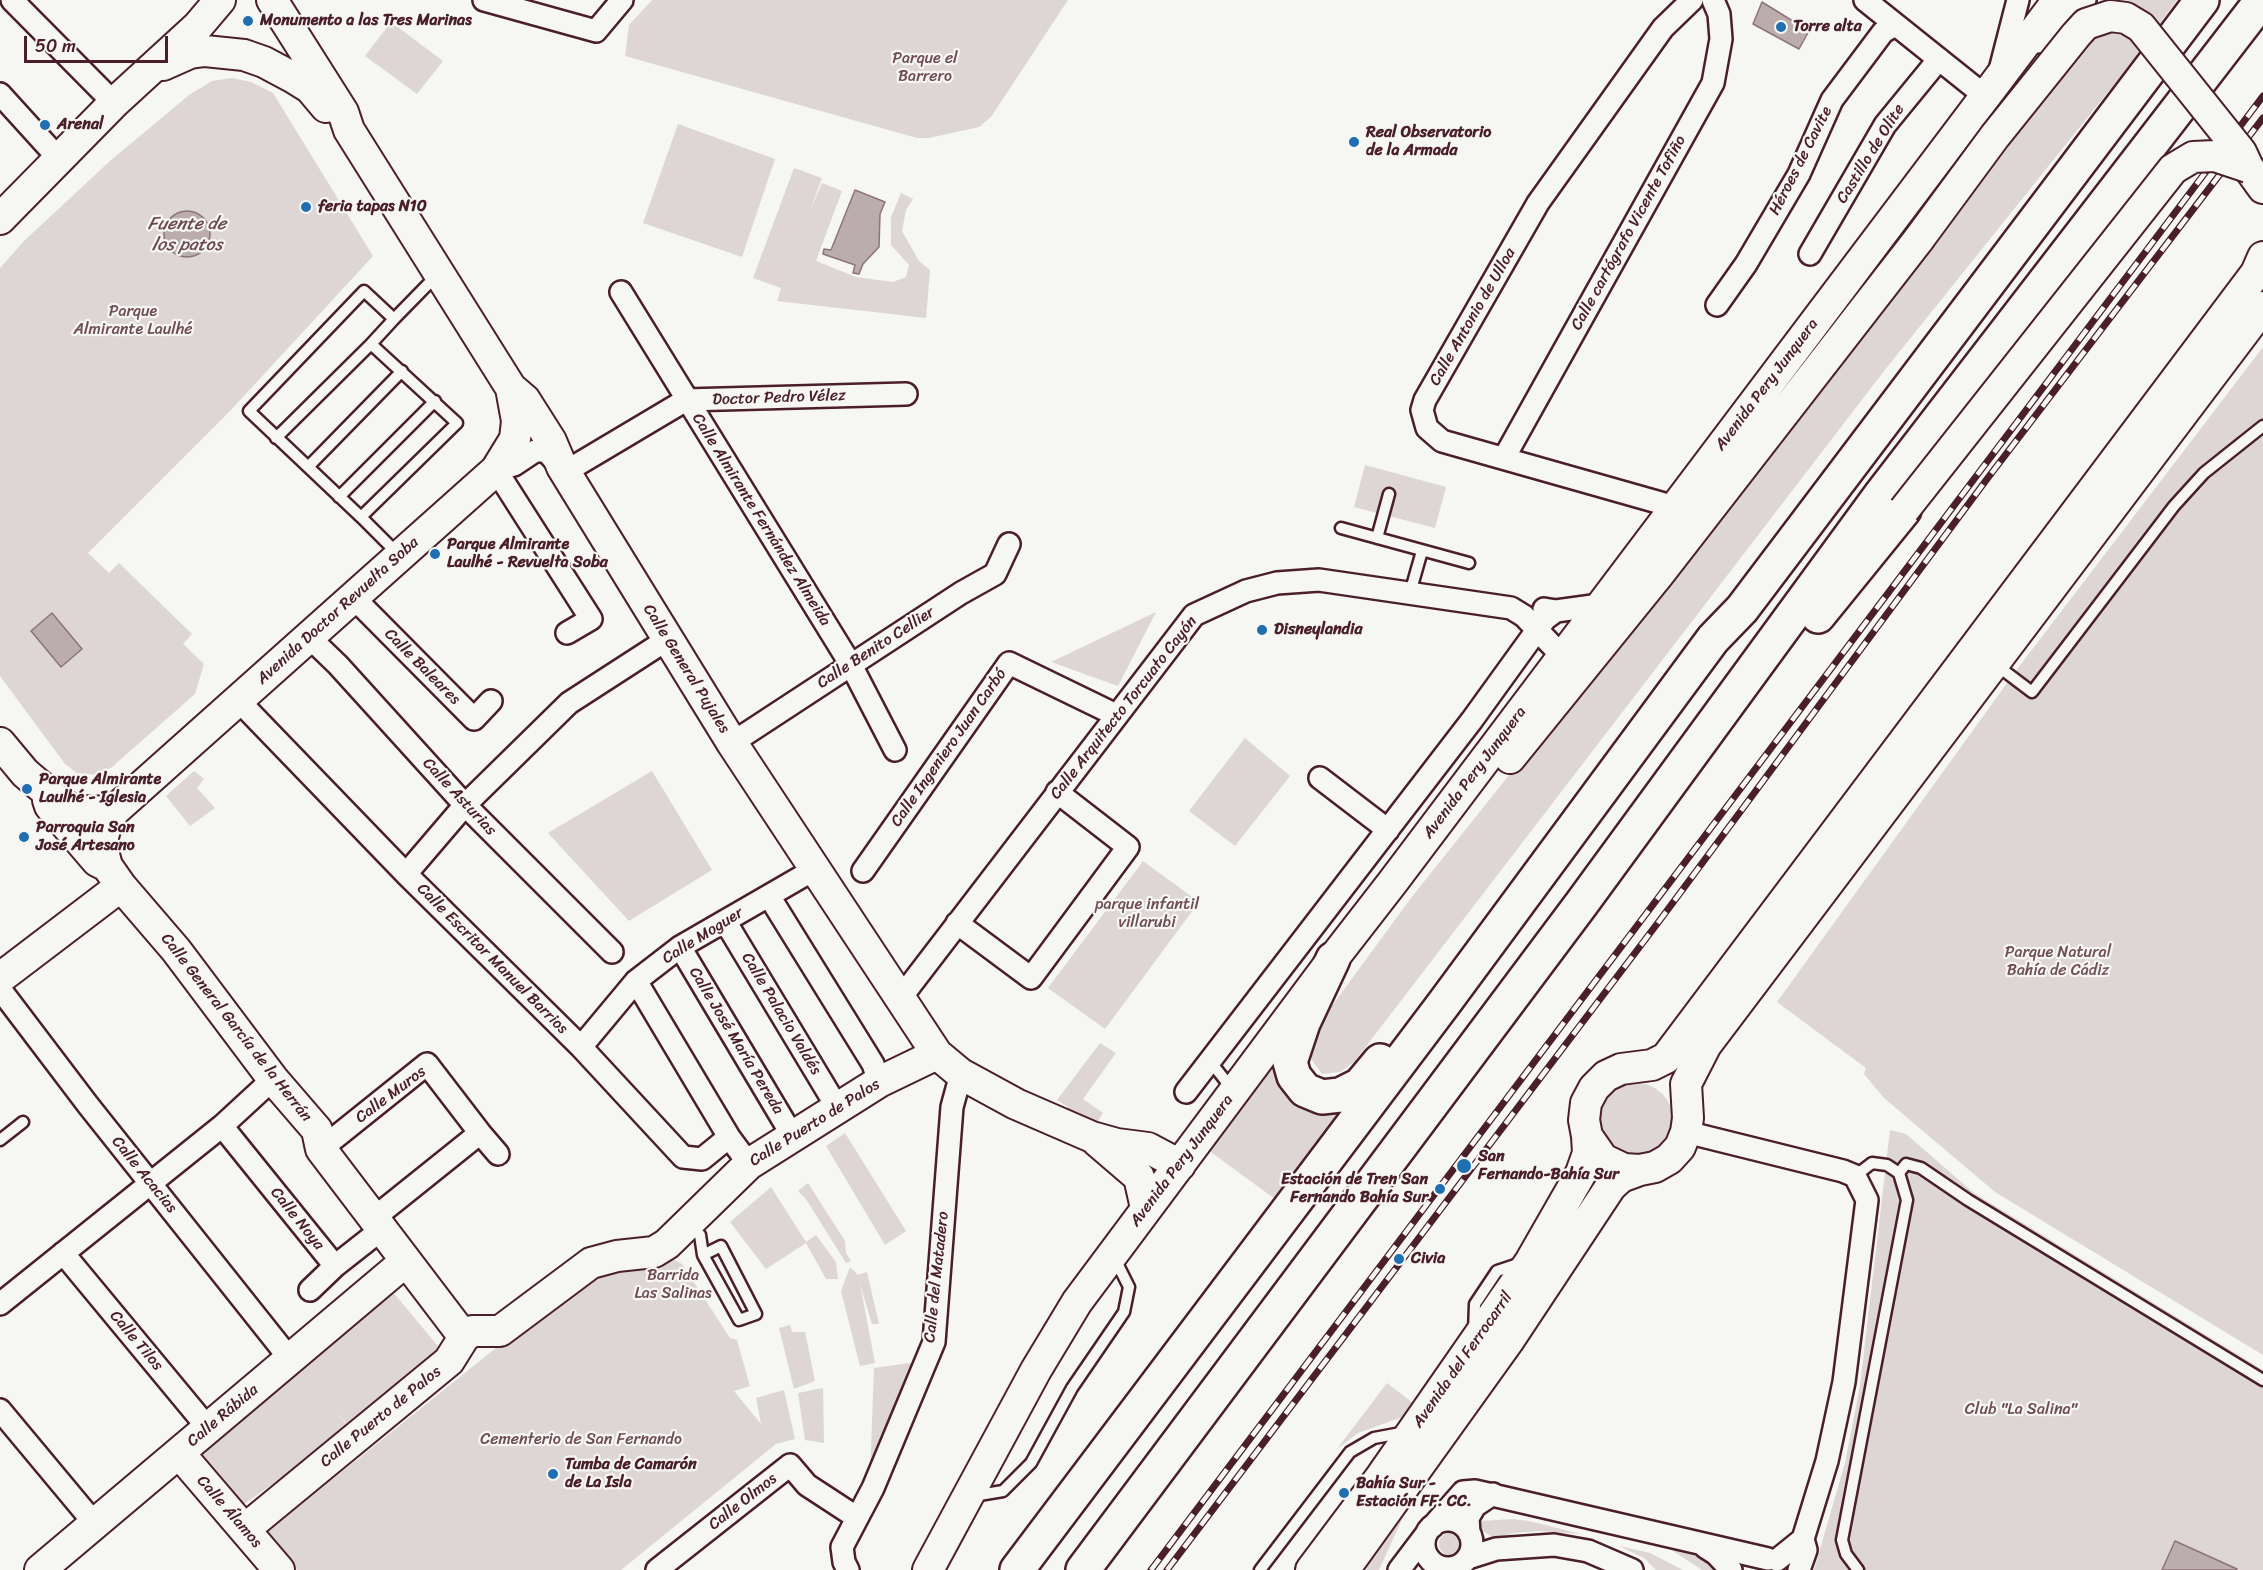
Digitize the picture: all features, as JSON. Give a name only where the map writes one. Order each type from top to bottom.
[{"type":"highway","points":[[1017,1570],[1446,1002],[1713,639],[1742,609],[2202,0]]},
{"type":"highway","points":[[1083,1570],[1582,903],[1685,759],[1882,493],[2262,0]]},
{"type":"highway","points":[[1685,759],[1727,729],[1904,510]]},
{"type":"highway","points":[[1333,959],[1303,1023],[1290,1062],[1294,1077],[1305,1090],[1322,1097],[1340,1095],[1360,1085],[1404,1031],[1446,1002]]},
{"type":"street","points":[[12,0],[114,104]]},
{"type":"street","points":[[0,219],[114,104],[198,26],[220,0]]},
{"type":"street","points":[[272,0],[343,112],[349,130]]},
{"type":"street","points":[[484,0],[596,31],[622,0]]},
{"type":"street","name":"Calle Antonio de Ulloa","points":[[1675,507],[1442,441],[1434,436],[1423,420],[1425,400],[1538,203],[1663,28],[1692,0]]},
{"type":"street","name":"Calle cartógrafo Vicente Tofiño","points":[[1504,458],[1713,82],[1721,39],[1719,14],[1713,0]]},
{"type":"street","points":[[1865,0],[1939,59],[1991,87]]},
{"type":"street","points":[[1991,87],[2018,0]]},
{"type":"street","name":"Avenida Pery Junquera","points":[[928,1570],[1041,1360],[1077,1302],[1333,959],[1392,884],[2058,0]]},
{"type":"street","points":[[1991,87],[2085,0]]},
{"type":"street","points":[[1392,884],[1433,856],[1659,574],[1919,239],[1995,136],[2086,24],[2110,16],[2126,18],[2141,27],[2241,152],[2255,177]]},
{"type":"street","name":"Héroes de Cavite","points":[[1717,305],[1746,264],[1799,174],[1832,100],[1883,32],[1895,25]]},
{"type":"street","points":[[148,72],[190,53],[205,51],[244,55],[264,62],[310,88],[333,116],[349,130]]},
{"type":"street","name":"Castillo de Olite","points":[[1810,254],[1885,125],[1939,59]]},
{"type":"street","points":[[0,94],[60,160]]},
{"type":"street","name":"Calle General Pujales","points":[[349,130],[511,388],[525,400],[550,441],[563,470],[732,743],[899,1000],[937,1054],[961,1074],[1016,1104],[1092,1137]]},
{"type":"street","points":[[1904,510],[2174,169],[2193,157],[2215,156],[2255,177]]},
{"type":"street","points":[[2261,266],[1666,1058],[1652,1065],[1621,1069],[1606,1076],[1594,1088],[1586,1103],[1584,1120],[1587,1136],[1603,1159],[1624,1169],[1640,1170],[1655,1167],[1669,1159],[1680,1147],[1686,1118],[1686,1084],[1706,1045],[2263,307]]},
{"type":"street","name":"Calle Almirante Fernández Almeida","points":[[621,292],[851,664],[896,750]]},
{"type":"street","name":"Avenida Doctor Revuelta Soba","points":[[115,810],[496,470],[515,439],[517,421],[511,388]]},
{"type":"street","name":"Doctor Pedro Vélez","points":[[563,470],[686,400],[906,394]]},
{"type":"street","points":[[563,470],[546,451],[536,451],[514,465],[496,470],[591,619],[567,633]]},
{"type":"street","name":"Calle Benito Cellier","points":[[732,743],[851,664],[995,574],[1009,544]]},
{"type":"street","name":"Calle Arquitecto Torcuato Cayón","points":[[899,1000],[1194,615],[1246,591],[1277,583],[1319,580],[1511,608],[1518,604],[1556,611],[1600,605]]},
{"type":"street","name":"Calle Baleares","points":[[353,597],[474,719],[491,701]]},
{"type":"street","points":[[1511,608],[1562,656]]},
{"type":"street","points":[[1186,1092],[1388,830],[1545,619],[1556,611]]},
{"type":"street","name":"Calle Asturias","points":[[309,638],[338,665],[465,805],[612,951]]},
{"type":"street","points":[[406,874],[465,805],[568,703],[668,639]]},
{"type":"street","name":"Calle Ingeniero Juan Carbó","points":[[862,870],[1009,663],[1116,715]]},
{"type":"street","name":"Calle Escritor Manuel Barrios","points":[[238,700],[406,874],[581,1047],[683,1157],[702,1158],[729,1137]]},
{"type":"street","name":"Calle General García de la Herrán","points":[[0,728],[22,758],[50,806],[96,861],[114,876],[176,950],[273,1079],[317,1130],[321,1149],[464,1337]]},
{"type":"street","name":"Calle General García de la Herrán","points":[[0,743],[35,782]]},
{"type":"street","points":[[1320,778],[1388,830]]},
{"type":"street","points":[[35,782],[73,810],[115,810]]},
{"type":"street","points":[[957,923],[1031,978],[1128,847],[1057,792]]},
{"type":"street","points":[[0,978],[114,876],[103,851],[103,837],[107,822],[115,810]]},
{"type":"street","name":"Calle Moguer","points":[[581,1047],[636,981],[680,947],[815,868]]},
{"type":"street","points":[[769,896],[873,1064],[879,1082]]},
{"type":"street","name":"Calle Palacio Valdés","points":[[724,921],[837,1107]]},
{"type":"street","name":"Calle José María Pereda","points":[[680,947],[792,1135]]},
{"type":"street","points":[[636,981],[729,1137],[749,1164]]},
{"type":"street","name":"Calle Acacias","points":[[0,989],[87,1105],[290,1359]]},
{"type":"street","name":"Calle Puerto de Palos","points":[[245,1528],[449,1361],[464,1337],[472,1331],[500,1331],[516,1322],[591,1263],[617,1256],[654,1251],[667,1244],[749,1164],[879,1082],[937,1054]]},
{"type":"street","name":"Calle Muros","points":[[321,1149],[427,1064],[480,1133]]},
{"type":"street","points":[[1638,1067],[1655,1071],[1669,1078],[1679,1090],[1686,1118]]},
{"type":"street","name":"Calle del Matadero","points":[[848,1570],[844,1562],[842,1547],[873,1488],[934,1342],[952,1107],[961,1074]]},
{"type":"street","points":[[0,1304],[150,1181],[222,1126],[273,1079]]},
{"type":"street","points":[[1686,1118],[1855,1176],[1867,1200],[1844,1382],[1827,1461],[1803,1539],[1778,1563]]},
{"type":"street","points":[[1092,1137],[1118,1144],[1148,1148],[1171,1143],[1208,1125]]},
{"type":"street","name":"Calle Noya","points":[[222,1126],[335,1266],[378,1224]]},
{"type":"street","points":[[378,1224],[480,1133],[498,1154]]},
{"type":"street","name":"Avenida del Ferrocarril","points":[[1311,1570],[1412,1432],[1530,1262],[1581,1173],[1588,1154],[1587,1136]]},
{"type":"street","points":[[1092,1137],[1116,1155],[1138,1177],[1146,1208]]},
{"type":"street","points":[[1148,1148],[1174,1173]]},
{"type":"street","points":[[1116,1155],[1174,1173]]},
{"type":"street","name":"Avenida del Ferrocarril","points":[[1344,1570],[1509,1340],[1611,1186],[1621,1177],[1640,1170]]},
{"type":"street","name":"Calle Tilos","points":[[63,1253],[208,1428]]},
{"type":"street","name":"Calle Rábida","points":[[40,1570],[406,1261]]},
{"type":"street","points":[[310,1290],[335,1266]]},
{"type":"street","points":[[0,1410],[95,1524]]},
{"type":"street","name":"Calle Álamos","points":[[179,1453],[279,1570]]},
{"type":"street","name":"Calle Olmos","points":[[657,1570],[790,1465],[807,1485],[856,1517]]},
{"type":"street","points":[[1399,1570],[1429,1530],[1463,1492],[1475,1491],[1778,1563]]},
{"type":"street","points":[[1468,1558],[1472,1546],[1468,1518],[1475,1506],[1493,1494]]},
{"type":"street","points":[[1469,1533],[1459,1523],[1452,1521],[1438,1523],[1429,1530],[1424,1540],[1427,1555],[1443,1569],[1458,1566],[1468,1558],[1496,1550],[1554,1545],[1588,1551],[1632,1570]]},
{"type":"street","points":[[1798,1570],[1806,1550],[1803,1539]]},
{"type":"street","points":[[1697,1542],[1716,1554],[1731,1570]]},
{"type":"street","points":[[1746,1570],[1759,1560],[1778,1563]]},
{"type":"lane","points":[[276,438],[439,274]]},
{"type":"lane","points":[[394,319],[364,291],[249,411],[399,555]]},
{"type":"lane","points":[[361,517],[457,423],[371,344]]},
{"type":"lane","points":[[308,467],[402,371]]},
{"type":"lane","points":[[339,497],[435,401]]},
{"type":"lane","points":[[1995,664],[2032,692],[2174,506],[2204,473],[2263,426]]},
{"type":"lane","points":[[1377,538],[1389,494]]},
{"type":"lane","points":[[1341,528],[1469,564]]},
{"type":"lane","points":[[1410,593],[1422,550]]},
{"type":"lane","points":[[1210,1061],[1234,1091]]},
{"type":"lane","points":[[0,1140],[23,1122]]},
{"type":"lane","points":[[1855,1176],[1872,1163],[1887,1165],[1899,1173],[1907,1200],[1842,1540],[1846,1554],[1858,1570]]},
{"type":"lane","points":[[1899,1173],[1906,1164],[1921,1168],[1968,1200],[2263,1380]]},
{"type":"lane","points":[[689,1225],[700,1235],[703,1255],[739,1320],[756,1314],[721,1246],[703,1255]]},
{"type":"lane","points":[[966,1497],[1003,1491],[1031,1463],[1072,1388],[1124,1312],[1129,1287],[1113,1253]]},
{"type":"lane","points":[[1260,1570],[1350,1452],[1374,1438],[1412,1432]]},
{"type":"green space","name":"Parque el Barrero","points":[[652,0],[1068,0],[991,117],[979,127],[929,138],[917,138],[625,56],[629,25]]},
{"type":"green space","points":[[2101,0],[2177,0],[2120,77],[1884,371],[1354,1062],[1340,1072],[1322,1074],[1311,1059],[1310,1049],[1318,1025],[1411,898],[1848,350],[2088,11]]},
{"type":"green space","points":[[391,22],[443,61],[417,94],[365,56]]},
{"type":"green space","name":"Parque Almirante Laulhé","points":[[232,78],[251,82],[273,93],[373,256],[230,411],[88,553],[109,573],[119,563],[192,634],[183,644],[204,664],[195,694],[112,767],[97,775],[77,773],[65,764],[0,676],[0,268],[25,240],[110,161],[189,95],[212,81]]},
{"type":"green space","points":[[678,124],[775,159],[742,257],[643,223]]},
{"type":"green space","points":[[794,168],[822,178],[810,211],[822,183],[842,191],[816,261],[856,277],[893,282],[906,277],[909,265],[891,245],[891,217],[901,193],[913,199],[906,210],[902,231],[919,261],[930,270],[926,318],[777,301],[781,288],[753,278]]},
{"type":"green space","name":"Parque Natural Bahía de Cádiz","points":[[2263,347],[2263,1355],[1995,1192],[1884,1098],[1864,1074],[1866,1068],[1777,1002],[2015,672]]},
{"type":"green space","points":[[1365,465],[1446,487],[1435,528],[1354,507]]},
{"type":"green space","points":[[1156,612],[1118,686],[1051,662]]},
{"type":"green space","points":[[1245,738],[1290,776],[1235,846],[1189,811]]},
{"type":"green space","points":[[194,771],[204,779],[197,788],[215,808],[190,826],[166,796]]},
{"type":"green space","points":[[652,771],[712,870],[629,921],[548,833]]},
{"type":"green space","name":"parque infantil villarubi","points":[[1143,861],[1199,902],[1105,1029],[1048,988]]},
{"type":"green space","points":[[1288,1038],[1316,1108],[1338,1113],[1275,1199],[1208,1150]]},
{"type":"green space","points":[[1100,1043],[1116,1053],[1083,1099],[1103,1113],[1092,1130],[1065,1112],[1068,1107],[1057,1100]]},
{"type":"green space","points":[[1636,1083],[1650,1086],[1662,1094],[1670,1106],[1673,1120],[1670,1134],[1662,1146],[1650,1154],[1636,1157],[1622,1154],[1610,1146],[1602,1134],[1599,1120],[1602,1106],[1610,1094],[1622,1086]]},
{"type":"green space","name":"Club \"La Salina\"","points":[[1890,1130],[1906,1134],[1974,1193],[2263,1370],[2263,1570],[1814,1570],[1845,1463],[1860,1386]]},
{"type":"green space","points":[[845,1133],[906,1231],[885,1245],[826,1146]]},
{"type":"green space","points":[[808,1183],[845,1241],[846,1253],[851,1261],[846,1263],[806,1199],[798,1191]]},
{"type":"green space","points":[[771,1187],[806,1242],[816,1235],[836,1262],[838,1279],[826,1279],[806,1243],[766,1269],[730,1222]]},
{"type":"green space","name":"Cementerio de San Fernando","points":[[666,1256],[682,1264],[730,1338],[737,1340],[750,1386],[734,1391],[761,1424],[756,1398],[784,1390],[795,1439],[776,1444],[621,1570],[297,1570],[266,1533],[584,1277]]},
{"type":"green space","points":[[850,1267],[858,1275],[867,1272],[879,1324],[872,1324],[860,1284],[875,1363],[860,1366],[841,1291]]},
{"type":"green space","points":[[393,1292],[446,1356],[353,1431],[334,1409],[350,1429],[240,1507],[200,1454]]},
{"type":"green space","points":[[790,1325],[792,1332],[805,1332],[815,1381],[794,1389],[779,1328]]},
{"type":"green space","points":[[917,1362],[870,1476],[874,1368]]},
{"type":"green space","points":[[1387,1383],[1413,1403],[1405,1416],[1358,1433],[1337,1449]]},
{"type":"green space","points":[[823,1388],[824,1443],[805,1440],[798,1393]]},
{"type":"green space","points":[[1404,1515],[1379,1570],[1367,1570],[1367,1567]]},
{"type":"green space","points":[[1512,1519],[1581,1534],[1540,1531],[1514,1533],[1494,1538],[1480,1529],[1481,1521]]},
{"type":"green space","points":[[1450,1533],[1458,1536],[1461,1544],[1458,1552],[1450,1555],[1442,1552],[1439,1544],[1442,1536]]},
{"type":"green space","points":[[1619,1546],[1650,1553],[1683,1570],[1656,1570],[1644,1558]]},
{"type":"green space","points":[[1673,1547],[1702,1553],[1720,1570],[1702,1570],[1673,1551]]},
{"type":"water","name":"Torre alta","points":[[1762,2],[1809,31],[1799,49],[1753,24]]},
{"type":"water","points":[[855,190],[885,202],[880,214],[879,247],[863,264],[859,274],[853,273],[855,265],[823,254],[824,249],[831,250]]},
{"type":"water","name":"Fuente de los patos","points":[[187,211],[203,218],[210,234],[203,250],[187,257],[171,250],[164,234],[171,218]]},
{"type":"water","points":[[52,613],[82,649],[61,667],[31,631]]},
{"type":"water","points":[[2175,1541],[2237,1569],[2162,1570]]},
{"type":"railway","points":[[1151,1570],[2263,96]]},
{"type":"railway","points":[[1167,1570],[1660,920],[1987,479],[2263,118]]},
{"type":"place","name":"Monumento a las Tres Marinas","points":[[248,21]]},
{"type":"place","name":"Torre alta","points":[[1781,27]]},
{"type":"place","name":"Arenal","points":[[45,125]]},
{"type":"place","name":"Real Observatorio de la Armada","points":[[1354,142]]},
{"type":"place","name":"feria tapas N10","points":[[306,207]]},
{"type":"place","name":"Parque Almirante Laulhé - Revuelta Soba","points":[[435,554]]},
{"type":"place","name":"Disneylandia","points":[[1262,630]]},
{"type":"place","name":"Parque Almirante Laulhé - Iglesia","points":[[27,789]]},
{"type":"place","name":"Parroquia San José Artesano","points":[[24,837]]},
{"type":"place","name":"San Fernando-Bahía Sur","points":[[1464,1166]]},
{"type":"place","name":"Estación de Tren San Fernando Bahía Sur","points":[[1440,1189]]},
{"type":"place","name":"Civia","points":[[1399,1259]]},
{"type":"place","name":"Tumba de Camarón de La Isla","points":[[553,1474]]},
{"type":"place","name":"Bahía Sur - Estación FF. CC.","points":[[1344,1493]]},
{"type":"park label","name":"Barrida Las Salinas","points":[[673,1285]]}]
